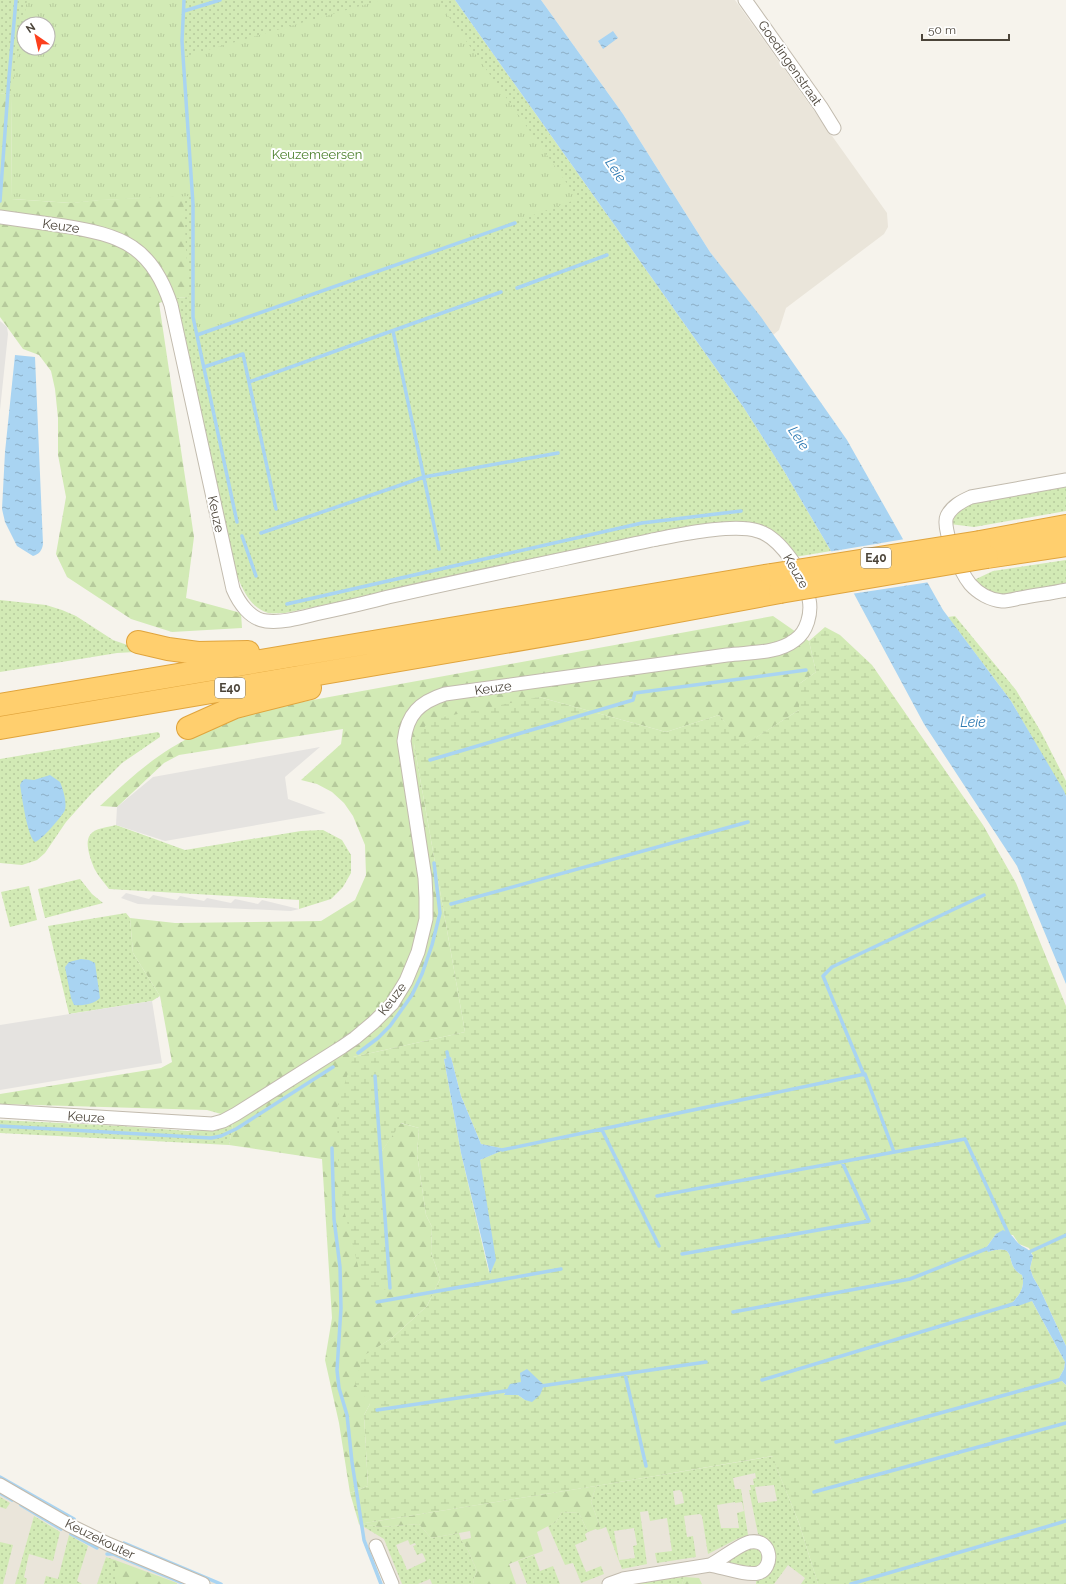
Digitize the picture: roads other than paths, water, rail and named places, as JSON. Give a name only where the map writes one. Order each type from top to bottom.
[{"type":"highway","name":"E40","points":[[0,705],[287,656],[775,584],[983,549],[1066,526]]},
{"type":"highway","name":"E40","points":[[983,549],[1066,545]]},
{"type":"highway","name":"E40","points":[[0,728],[587,628],[775,584]]},
{"type":"highway","points":[[138,642],[168,649],[198,652],[260,652],[287,656]]},
{"type":"highway","points":[[188,728],[235,707],[460,649]]},
{"type":"street","name":"Goedingenstraat","points":[[745,0],[821,107],[834,128]]},
{"type":"street","name":"Keuze","points":[[0,217],[91,230],[112,236],[130,245],[146,258],[156,270],[165,286],[171,305],[233,589],[238,600],[255,617],[266,621],[280,621],[306,617],[390,597],[652,540],[684,534],[742,528],[758,530],[778,543],[802,578],[810,600],[808,624],[797,640],[784,647],[772,650],[445,694],[431,699],[419,707],[410,718],[405,729],[404,741],[425,878],[426,919],[418,952],[406,982],[392,1004],[374,1022],[342,1048],[236,1114],[223,1121],[212,1124],[0,1111]]},
{"type":"street","points":[[1066,480],[971,497],[960,502],[952,509],[947,516],[945,524],[950,542],[960,567],[970,584],[982,595],[1002,601],[1066,590]]},
{"type":"street","name":"Keuzekouter","points":[[0,1485],[69,1525],[108,1544],[203,1584]]},
{"type":"street","points":[[376,1546],[392,1584]]},
{"type":"street","points":[[609,1584],[623,1580],[710,1565]]},
{"type":"water","name":"Leie","points":[[455,0],[541,0],[623,114],[710,252],[761,317],[847,440],[943,610],[1011,701],[1066,796],[1066,984],[1017,866],[924,724],[831,551],[784,471],[744,408]]},
{"type":"water","points":[[613,31],[618,38],[603,49],[598,41]]},
{"type":"water","points":[[15,355],[35,357],[43,544],[40,552],[33,556],[17,546],[5,522],[2,509],[5,452]]},
{"type":"water","points":[[50,775],[60,782],[65,799],[65,810],[47,833],[35,842],[27,824],[20,785],[25,779],[34,780]]},
{"type":"water","points":[[81,959],[89,960],[95,963],[100,998],[95,1002],[88,1004],[74,1005],[71,998],[65,967],[69,962]]},
{"type":"water","points":[[451,1057],[461,1096],[481,1144],[506,1149],[480,1160],[496,1260],[490,1274],[461,1153],[444,1059]]},
{"type":"water","points":[[1003,1230],[1011,1234],[1020,1245],[1027,1249],[1033,1256],[1030,1268],[1033,1277],[1066,1346],[1066,1385],[1059,1378],[1064,1369],[1065,1362],[1032,1301],[1018,1306],[1009,1306],[1018,1296],[1022,1288],[1022,1275],[1016,1271],[1008,1252],[998,1250],[988,1252],[986,1248],[996,1234]]},
{"type":"water","points":[[527,1369],[544,1385],[540,1395],[532,1402],[525,1400],[518,1395],[504,1395],[510,1384],[521,1382],[520,1373]]},
{"type":"waterway","points":[[0,201],[16,0]]},
{"type":"waterway","points":[[184,0],[182,41],[193,204],[193,317],[237,522]]},
{"type":"waterway","points":[[184,11],[220,0]]},
{"type":"waterway","points":[[197,335],[515,223]]},
{"type":"waterway","points":[[517,288],[607,255]]},
{"type":"waterway","points":[[249,382],[501,292]]},
{"type":"waterway","points":[[393,331],[439,549]]},
{"type":"waterway","points":[[204,367],[243,354],[276,509]]},
{"type":"waterway","points":[[261,533],[424,477],[558,453]]},
{"type":"waterway","points":[[287,604],[642,523],[741,511]]},
{"type":"waterway","points":[[242,536],[256,576]]},
{"type":"waterway","points":[[430,760],[633,700],[635,693],[806,670]]},
{"type":"waterway","points":[[451,904],[748,822]]},
{"type":"waterway","points":[[358,1053],[378,1038],[390,1026],[412,995],[422,974],[432,945],[440,913],[434,863]]},
{"type":"waterway","points":[[864,1075],[823,976],[832,967],[984,895]]},
{"type":"waterway","points":[[447,1052],[449,1062]]},
{"type":"waterway","points":[[0,1126],[211,1138],[221,1136],[236,1129],[333,1067]]},
{"type":"waterway","points":[[502,1150],[865,1074],[894,1152]]},
{"type":"waterway","points":[[375,1076],[390,1288]]},
{"type":"waterway","points":[[602,1130],[659,1246]]},
{"type":"waterway","points":[[657,1196],[965,1139],[1009,1235]]},
{"type":"waterway","points":[[332,1148],[334,1219],[340,1267],[341,1308],[337,1370],[339,1388],[347,1415],[352,1462],[364,1540],[381,1584]]},
{"type":"waterway","points":[[682,1254],[869,1221],[842,1162]]},
{"type":"waterway","points":[[1027,1253],[1066,1235]]},
{"type":"waterway","points":[[733,1312],[910,1279],[991,1247]]},
{"type":"waterway","points":[[377,1302],[561,1269]]},
{"type":"waterway","points":[[762,1380],[1013,1304]]},
{"type":"waterway","points":[[541,1386],[706,1362]]},
{"type":"waterway","points":[[625,1374],[646,1466]]},
{"type":"waterway","points":[[836,1442],[1066,1378]]},
{"type":"waterway","points":[[377,1410],[511,1390]]},
{"type":"waterway","points":[[814,1492],[1066,1423]]},
{"type":"waterway","points":[[0,1477],[74,1519]]},
{"type":"waterway","points":[[0,1493],[12,1500]]},
{"type":"waterway","points":[[21,1505],[61,1529]]},
{"type":"waterway","points":[[851,1584],[1066,1521]]},
{"type":"waterway","points":[[71,1534],[97,1548]]},
{"type":"waterway","points":[[124,1543],[221,1584]]},
{"type":"waterway","points":[[107,1554],[113,1554],[185,1584]]},
{"type":"park label","name":"Keuzemeersen","points":[[317,154]]}]
